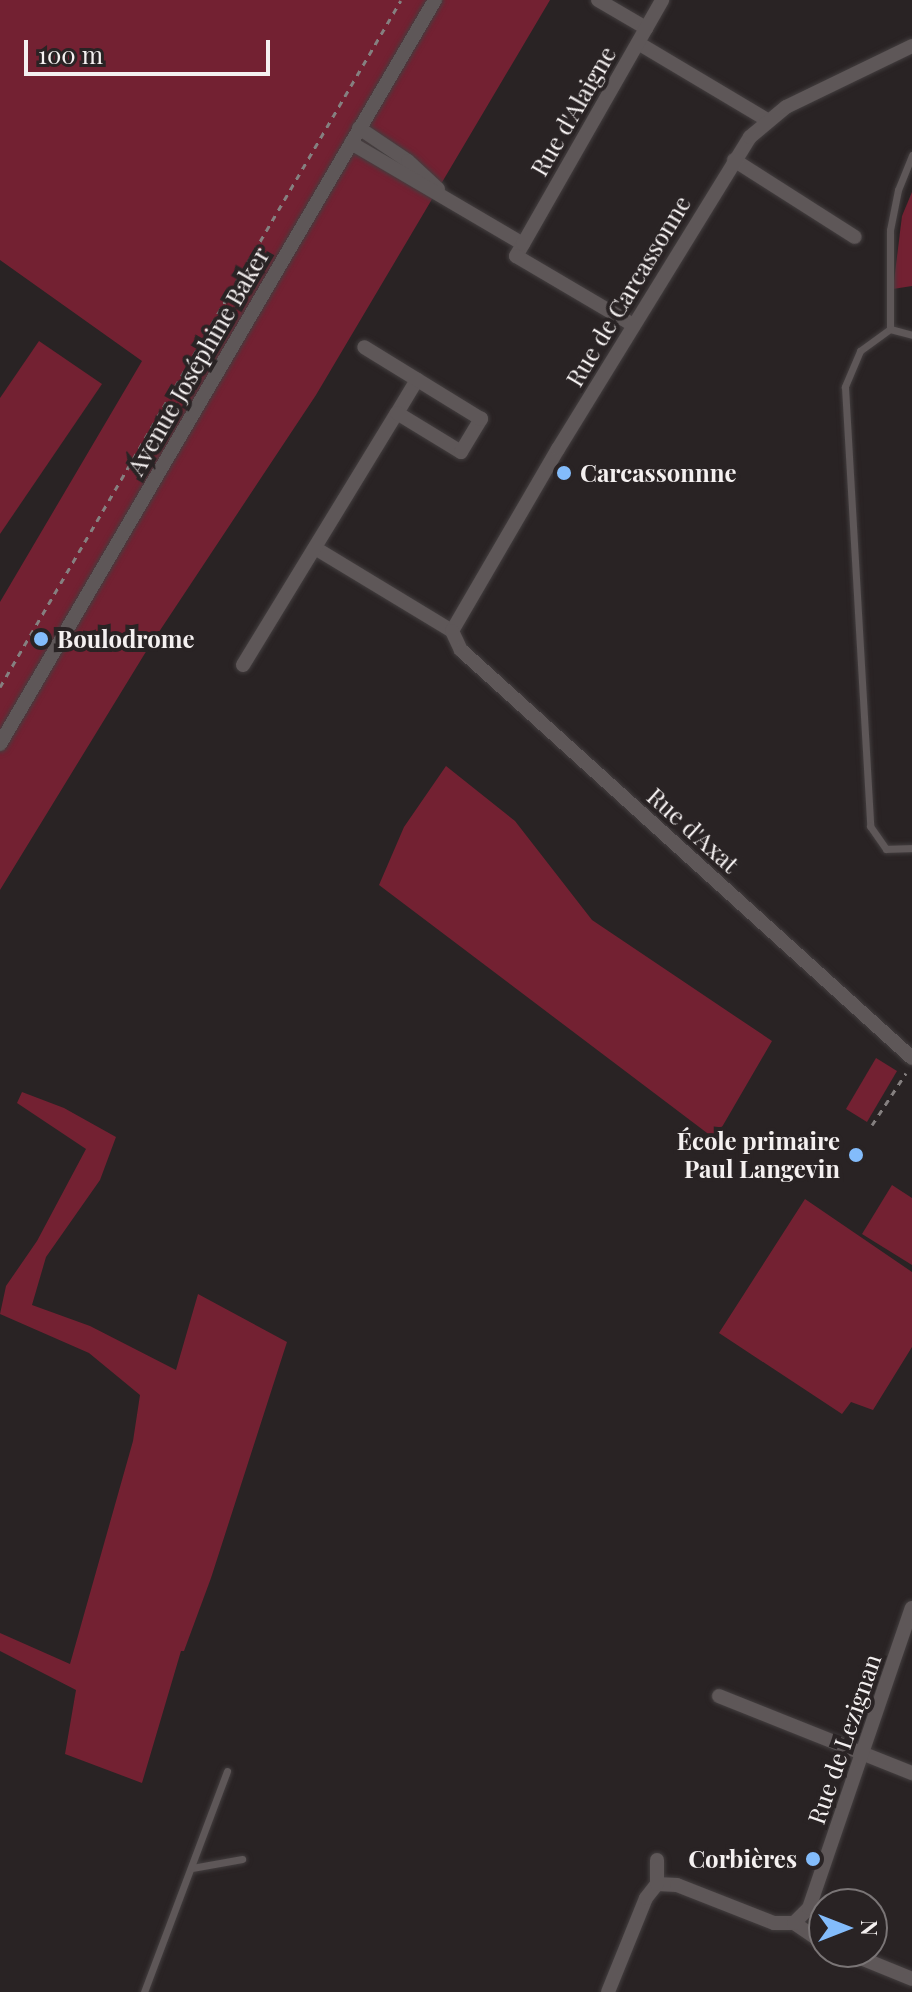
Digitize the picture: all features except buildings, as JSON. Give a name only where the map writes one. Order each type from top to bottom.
[{"type":"street","name":"Avenue Joséphine Baker","points":[[0,744],[435,0]]},
{"type":"street","points":[[598,0],[646,28]]},
{"type":"street","name":"Rue d'Alaigne","points":[[523,244],[662,0]]},
{"type":"street","points":[[638,43],[767,120]]},
{"type":"street","name":"Rue de Carcassonne","points":[[452,631],[734,160],[767,120],[798,100],[912,46]]},
{"type":"street","points":[[359,128],[408,161],[447,198]]},
{"type":"street","points":[[351,143],[523,244],[516,256],[633,325]]},
{"type":"street","points":[[734,160],[855,237]]},
{"type":"street","points":[[364,347],[481,419],[461,452],[397,413]]},
{"type":"street","points":[[243,665],[417,380]]},
{"type":"street","points":[[315,548],[452,631]]},
{"type":"street","name":"Rue d'Axat","points":[[452,631],[461,650],[912,1060]]},
{"type":"street","name":"Rue de Lezignan","points":[[794,1923],[809,1908],[912,1608]]},
{"type":"street","points":[[719,1696],[912,1773]]},
{"type":"street","points":[[608,1992],[646,1898],[657,1884],[657,1860]]},
{"type":"street","points":[[657,1884],[677,1885],[774,1923],[794,1923],[808,1932]]},
{"type":"street","points":[[885,1968],[912,1979]]},
{"type":"lane","points":[[890,329],[890,230],[898,190],[912,155]]},
{"type":"lane","points":[[890,329],[912,335]]},
{"type":"lane","points":[[890,329],[860,351],[845,387],[870,826],[886,849],[912,848]]},
{"type":"lane","points":[[144,1992],[227,1771]]},
{"type":"lane","points":[[192,1868],[242,1859]]},
{"type":"path","points":[[0,687],[401,0]]},
{"type":"path","points":[[872,1125],[912,1060]]},
{"type":"shaded area","points":[[0,0],[550,0],[316,395],[147,650],[0,890],[0,602],[142,361],[0,260]]},
{"type":"shaded area","points":[[912,192],[912,286],[893,289],[902,216]]},
{"type":"shaded area","points":[[39,341],[102,384],[0,534],[0,398]]},
{"type":"shaded area","points":[[446,766],[515,821],[592,920],[772,1041],[715,1139],[379,885],[404,827]]},
{"type":"shaded area","points":[[876,1058],[897,1071],[867,1122],[846,1109]]},
{"type":"shaded area","points":[[22,1092],[64,1108],[116,1137],[100,1180],[46,1257],[32,1305],[90,1326],[176,1370],[198,1294],[287,1342],[211,1578],[184,1651],[181,1651],[142,1783],[65,1754],[76,1690],[0,1651],[0,1633],[70,1664],[133,1441],[140,1395],[89,1353],[0,1314],[6,1286],[37,1241],[86,1149],[17,1103]]},
{"type":"shaded area","points":[[892,1185],[912,1198],[912,1265],[862,1234]]},
{"type":"shaded area","points":[[805,1199],[912,1272],[912,1347],[873,1410],[851,1402],[842,1414],[719,1333]]},
{"type":"place","name":"Carcassonnne","points":[[564,473]]},
{"type":"place","name":"Boulodrome","points":[[41,639]]},
{"type":"place","name":"École primaire Paul Langevin","points":[[856,1155]]},
{"type":"place","name":"Corbières","points":[[813,1859]]}]
